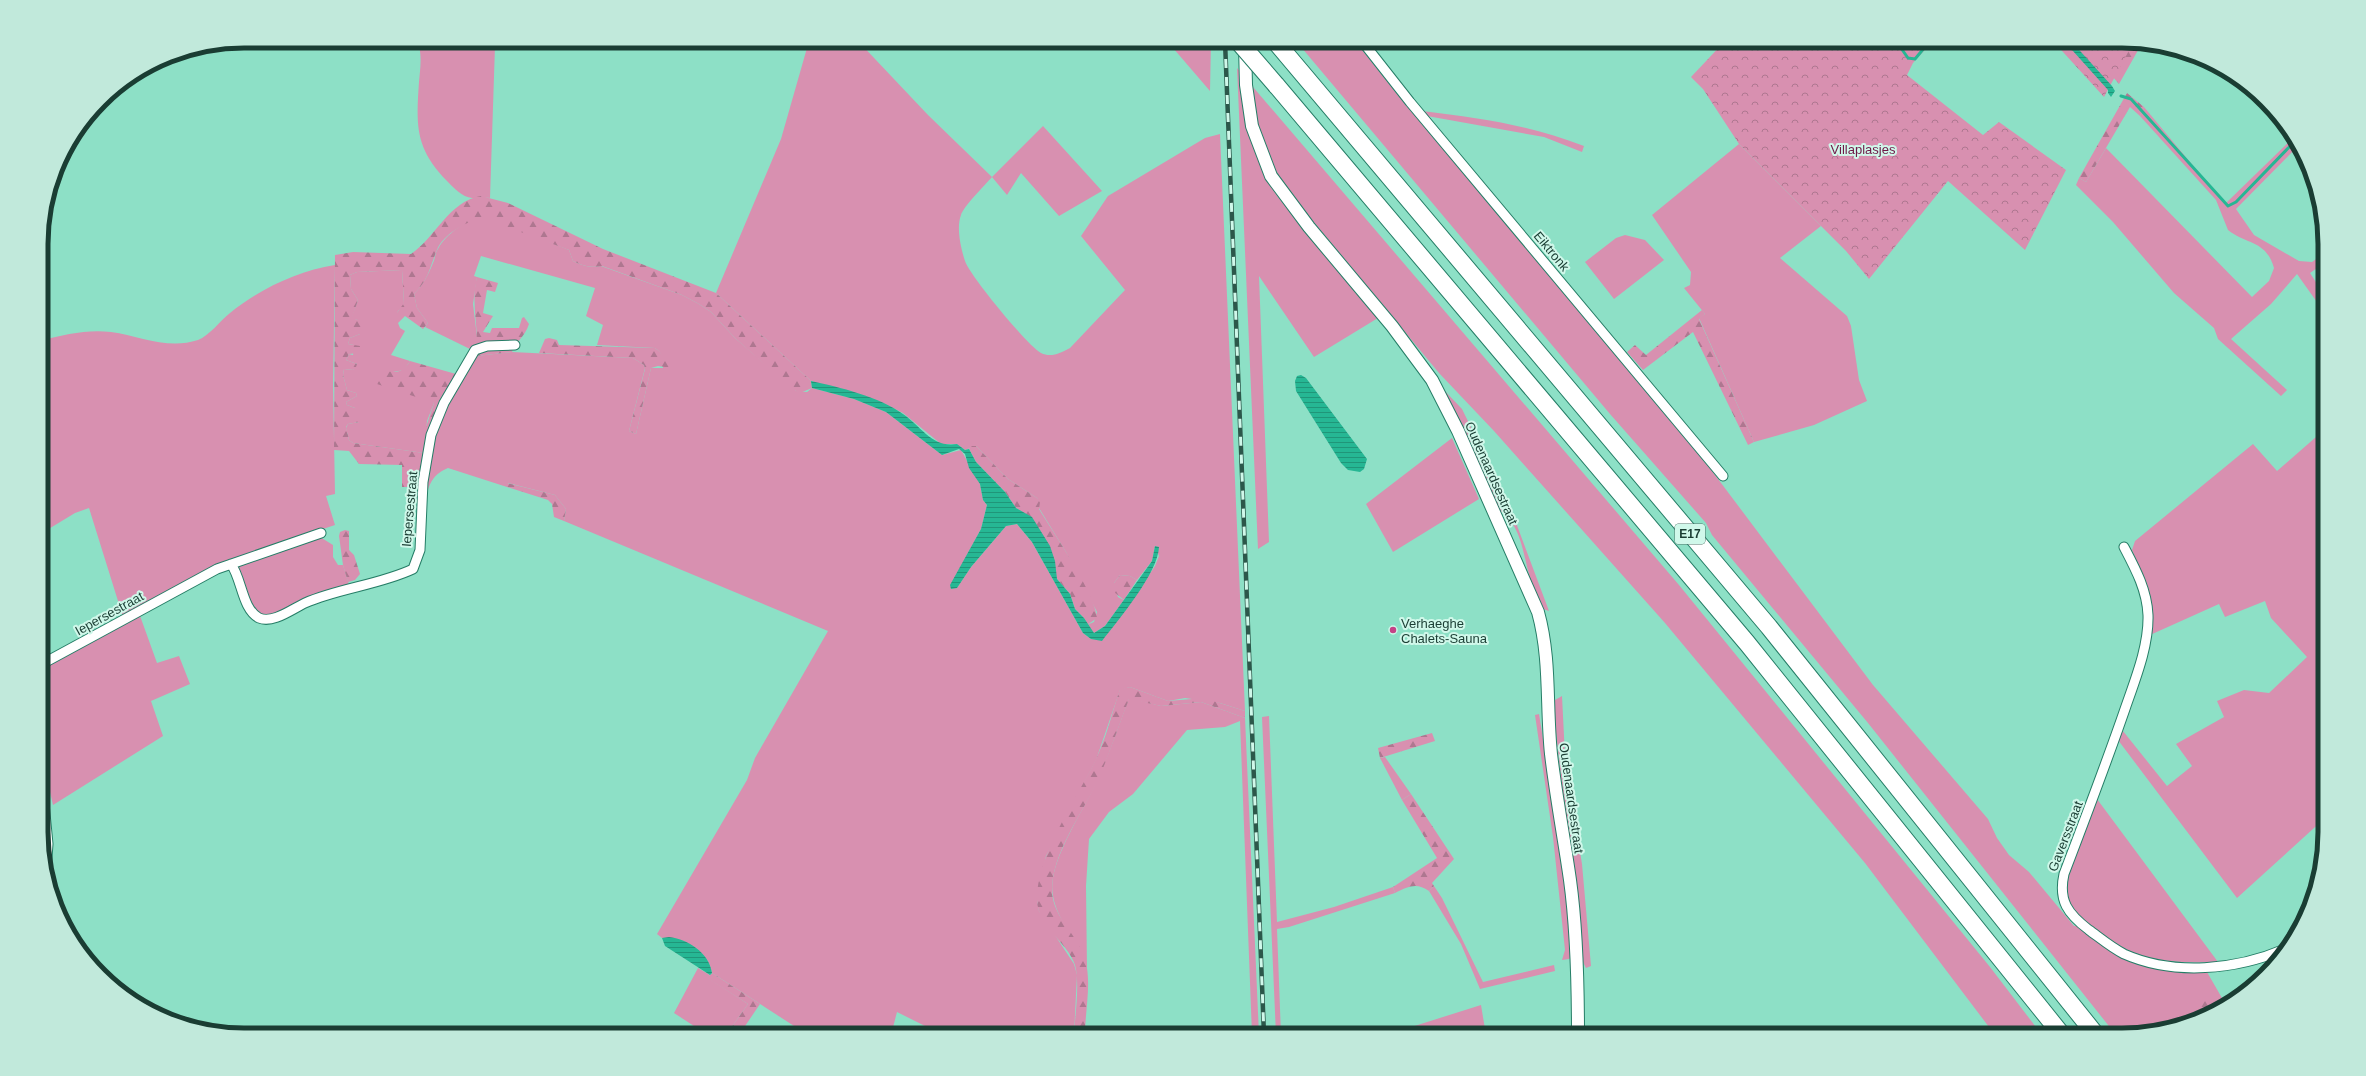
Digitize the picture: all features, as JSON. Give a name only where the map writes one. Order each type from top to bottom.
[{"type":"highway","name":"E17","points":[[1244,48],[1747,643],[2056,1028]]},
{"type":"highway","name":"E17","points":[[1281,48],[1769,628],[2090,1028]]},
{"type":"street","name":"Oudenaardsestraat","points":[[1244,48],[1246,85],[1252,126],[1260,153],[1271,176],[1309,227],[1392,326],[1432,380],[1458,431],[1538,612],[1544,635],[1551,753],[1570,881],[1578,971],[1578,1028]]},
{"type":"street","name":"Eiktronk","points":[[1368,48],[1410,102],[1723,476]]},
{"type":"street","name":"Iepersestraat","points":[[231,564],[236,571],[251,610],[258,617],[265,620],[272,619],[306,603],[391,578],[413,569],[420,550],[423,482],[431,436],[444,403],[475,350],[487,346],[515,345]]},
{"type":"street","name":"Iepersestraat","points":[[48,661],[217,569],[321,533]]},
{"type":"street","name":"Gaversstraat","points":[[2124,547],[2138,573],[2144,595],[2148,615],[2146,635],[2137,674],[2108,760],[2064,874],[2060,888],[2064,904],[2074,918],[2103,940],[2123,954],[2145,961],[2211,968],[2245,962],[2276,952]]},
{"type":"green space","points":[[420,48],[495,48],[490,198],[472,198],[458,192],[436,169],[423,147],[418,124],[418,98],[421,60]]},
{"type":"green space","points":[[807,48],[865,48],[928,115],[992,177],[970,202],[961,215],[959,232],[963,256],[977,281],[1024,338],[1041,353],[1048,355],[1063,352],[1070,348],[1125,290],[1081,236],[1108,196],[1205,138],[1220,134],[1245,711],[1220,703],[1185,698],[1168,701],[1130,687],[1120,690],[1096,760],[1046,856],[1037,900],[1039,911],[1074,964],[1077,975],[1074,1028],[945,1028],[941,1026],[940,1028],[929,1028],[897,1012],[893,1028],[797,1028],[712,973],[706,958],[693,946],[686,942],[670,938],[662,938],[657,934],[747,780],[755,758],[828,631],[564,521],[566,509],[555,495],[508,483],[507,487],[448,468],[437,475],[430,483],[425,507],[430,453],[441,415],[476,356],[512,352],[633,358],[644,365],[645,368],[629,431],[636,434],[651,368],[663,368],[662,356],[655,348],[597,345],[603,325],[586,316],[595,288],[481,256],[474,276],[477,277],[473,304],[478,345],[470,349],[425,327],[428,323],[417,308],[414,294],[427,276],[437,251],[446,238],[458,228],[465,223],[485,216],[569,250],[573,261],[580,264],[590,267],[601,266],[682,295],[699,304],[711,312],[735,338],[796,391],[807,392],[812,388],[854,399],[886,412],[942,455],[961,450],[980,484],[983,500],[987,505],[981,529],[951,585],[957,588],[971,567],[1006,526],[1017,524],[1032,542],[1083,633],[1091,639],[1124,612],[1155,566],[1159,556],[1155,546],[1152,561],[1137,580],[1130,576],[1120,575],[1114,583],[1118,597],[1124,600],[1105,626],[1094,633],[1087,625],[1094,622],[1097,612],[1066,552],[1039,508],[1037,498],[1008,479],[976,446],[965,450],[957,444],[941,444],[903,413],[883,403],[811,381],[716,293],[781,139]]},
{"type":"green space","points":[[1173,48],[1211,48],[1210,91]]},
{"type":"green space","points":[[1302,48],[1361,48],[1398,95],[1709,467],[1873,685],[1988,819],[1997,838],[2009,855],[2029,872],[2074,926],[2079,925],[2114,951],[2182,971],[2207,972],[2223,1000],[2217,1004],[2215,1002],[2206,1009],[2185,1018],[2173,1021],[2135,1028],[2110,1028],[1868,723],[1712,535],[1706,523],[1610,414]]},
{"type":"green space","name":"Villaplasjes","points":[[1718,48],[1927,48],[1913,63],[1907,75],[1983,135],[1999,122],[2066,170],[2025,250],[1948,181],[1869,279],[1846,251],[1739,144],[1703,89],[1691,77]]},
{"type":"green space","points":[[2059,48],[2130,48],[2104,97]]},
{"type":"green space","points":[[2126,48],[2139,49],[2119,84],[2112,76]]},
{"type":"green space","points":[[1237,68],[1241,73],[1242,96],[1250,139],[1264,173],[1278,197],[1378,318],[1314,357],[1259,276],[1269,542],[1258,549]]},
{"type":"green space","points":[[1253,87],[1679,585],[1990,967],[2037,1028],[1990,1028],[1865,863],[1665,623],[1494,431],[1439,373],[1287,190],[1266,153],[1257,120]]},
{"type":"green space","points":[[2127,93],[2144,107],[2140,116],[2130,107],[2086,182],[2079,178]]},
{"type":"green space","points":[[2144,107],[2225,204],[2289,142],[2294,150],[2236,209],[2254,235],[2299,261],[2312,262],[2318,258],[2318,267],[2310,273],[2318,285],[2318,304],[2297,274],[2271,304],[2231,339],[2287,390],[2281,396],[2218,339],[2214,328],[2174,293],[2113,222],[2076,185],[2079,178],[2086,182],[2106,148],[2252,297],[2269,281],[2274,268],[2271,259],[2266,252],[2255,244],[2235,235],[2228,230],[2216,200],[2140,116]]},
{"type":"green space","points":[[1422,111],[1504,123],[1544,133],[1584,146],[1582,152],[1544,137],[1427,116]]},
{"type":"green space","points":[[1043,126],[1102,191],[1059,216],[1021,173],[1007,195],[992,177]]},
{"type":"green space","points":[[1739,144],[1821,226],[1780,258],[1847,316],[1851,326],[1859,380],[1867,401],[1814,425],[1754,442],[1699,318],[1705,314],[1684,288],[1690,285],[1691,272],[1652,215]]},
{"type":"green space","points":[[481,196],[508,203],[603,249],[716,293],[811,381],[812,388],[800,393],[792,389],[735,338],[711,312],[682,295],[602,266],[590,267],[580,264],[573,261],[569,250],[481,217],[462,226],[444,239],[437,250],[426,278],[414,294],[417,308],[428,323],[423,329],[405,316],[398,323],[394,323],[394,317],[404,303],[402,270],[357,272],[350,275],[351,289],[358,300],[352,318],[363,322],[360,334],[350,338],[348,344],[360,346],[359,353],[349,354],[346,360],[357,364],[356,367],[353,370],[344,369],[343,375],[347,390],[356,393],[357,396],[346,402],[347,405],[360,410],[362,417],[359,422],[348,424],[346,427],[349,440],[353,443],[424,453],[420,487],[402,487],[402,465],[359,464],[349,451],[334,450],[335,255],[353,252],[411,254],[428,239],[451,212],[470,199]]},
{"type":"green space","points":[[1625,235],[1645,240],[1664,260],[1614,299],[1585,262],[1616,238]]},
{"type":"green space","points":[[335,265],[333,385],[335,494],[326,496],[335,525],[248,554],[123,617],[89,508],[75,513],[48,529],[48,339],[76,333],[102,331],[165,343],[187,343],[202,338],[215,328],[226,316],[266,289],[293,276]]},
{"type":"green space","points":[[402,270],[404,303],[403,307],[398,311],[394,323],[398,323],[400,328],[405,331],[391,355],[410,361],[404,370],[393,372],[434,403],[427,421],[424,453],[353,443],[349,440],[346,428],[348,424],[359,422],[355,408],[347,405],[346,402],[357,396],[356,393],[347,390],[343,375],[344,369],[353,370],[357,364],[346,360],[349,354],[353,355],[354,345],[348,344],[350,338],[360,334],[358,320],[351,319],[358,300],[351,289],[350,275],[357,272]]},
{"type":"green space","points":[[477,277],[498,283],[495,292],[487,290],[483,313],[493,316],[483,332],[490,333],[492,328],[519,328],[522,318],[524,317],[529,324],[512,352],[476,356],[477,336],[474,297]]},
{"type":"green space","points":[[1702,310],[1705,314],[1699,319],[1754,442],[1748,445],[1693,332],[1643,370],[1627,352],[1635,345],[1646,355]]},
{"type":"green space","points":[[549,338],[557,340],[559,345],[655,348],[673,364],[672,368],[658,366],[651,368],[636,434],[629,431],[645,369],[644,365],[633,358],[539,353],[545,339]]},
{"type":"green space","points":[[410,361],[456,374],[440,404],[427,438],[423,436],[434,403],[377,384],[384,370],[396,372],[402,370]]},
{"type":"green space","points":[[1443,389],[1462,409],[1509,504],[1549,611],[1543,609],[1534,588],[1528,572],[1518,534],[1508,518],[1500,511]]},
{"type":"green space","points":[[2318,435],[2318,824],[2237,898],[2118,740],[2123,731],[2167,786],[2192,766],[2176,744],[2224,717],[2217,701],[2244,690],[2269,693],[2307,657],[2271,618],[2265,601],[2225,617],[2219,604],[2150,635],[2139,567],[2132,550],[2135,541],[2253,444],[2277,471]]},
{"type":"green space","points":[[1452,438],[1479,499],[1393,552],[1366,504]]},
{"type":"green space","points":[[972,446],[976,446],[1008,479],[1037,498],[1040,502],[1039,509],[1072,563],[1095,607],[1097,618],[1087,625],[1084,618],[1075,609],[1070,594],[1057,579],[1032,518],[1016,508],[1005,492],[976,462],[969,449]]},
{"type":"green space","points":[[507,483],[555,495],[566,509],[564,521],[554,517],[552,504],[548,500],[507,487]]},
{"type":"green space","points":[[345,530],[349,531],[349,550],[354,555],[360,574],[355,580],[348,582],[343,565],[339,536],[340,532]]},
{"type":"green space","points":[[320,537],[333,545],[333,557],[338,565],[343,565],[350,588],[272,615],[261,616],[251,604],[237,565]]},
{"type":"green space","points":[[1120,575],[1130,576],[1137,580],[1124,600],[1114,592],[1114,583]]},
{"type":"green space","points":[[139,613],[157,663],[179,656],[190,684],[151,701],[163,736],[53,805],[48,783],[48,666]]},
{"type":"green space","points":[[1130,687],[1168,701],[1204,698],[1245,711],[1245,718],[1201,702],[1161,706],[1129,699],[1099,778],[1062,848],[1053,878],[1052,892],[1057,910],[1061,919],[1082,950],[1087,968],[1088,987],[1085,1028],[1074,1028],[1077,990],[1075,965],[1066,949],[1042,919],[1037,900],[1038,883],[1050,847],[1058,829],[1099,753],[1120,689]]},
{"type":"green space","points":[[1562,696],[1565,756],[1582,864],[1591,966],[1586,968],[1581,958],[1554,714],[1555,700]]},
{"type":"green space","points":[[1129,698],[1161,706],[1201,702],[1245,718],[1259,1028],[1252,1028],[1240,721],[1225,727],[1187,730],[1133,794],[1109,812],[1089,839],[1086,886],[1087,970],[1080,951],[1064,925],[1053,896],[1052,883],[1055,868],[1068,837],[1092,791]]},
{"type":"green space","points":[[1539,714],[1566,884],[1572,956],[1569,959],[1562,960],[1565,950],[1553,837],[1535,715]]},
{"type":"green space","points":[[1269,716],[1277,922],[1334,907],[1393,887],[1395,893],[1289,927],[1277,929],[1281,1028],[1276,1028],[1262,717]]},
{"type":"green space","points":[[1432,733],[1435,741],[1380,758],[1378,748]]},
{"type":"green space","points":[[1385,757],[1411,794],[1402,800],[1380,758]]},
{"type":"green space","points":[[1411,794],[1454,859],[1432,883],[1434,886],[1429,891],[1424,888],[1412,886],[1395,893],[1393,887],[1437,858],[1402,800]]},
{"type":"green space","points":[[2097,799],[2218,962],[2180,962],[2148,957],[2132,952],[2117,945],[2102,935],[2071,908],[2066,897],[2067,875],[2076,848]]},
{"type":"green space","points":[[1434,886],[1442,898],[1483,982],[1554,965],[1555,971],[1480,989],[1461,944],[1429,891]]},
{"type":"green space","points":[[698,968],[710,975],[708,978],[748,1004],[731,1028],[692,1028],[694,1026],[674,1013]]},
{"type":"green space","points":[[712,973],[760,1004],[744,1028],[731,1028],[748,1004],[707,978]]},
{"type":"green space","points":[[2208,1000],[2217,1004],[2199,1012],[2198,1008],[2202,1002]]},
{"type":"green space","points":[[1481,1005],[1485,1028],[1408,1028]]},
{"type":"shaded area","points":[[2070,48],[2077,48],[2112,86],[2115,91],[2111,97],[2108,90]]},
{"type":"shaded area","points":[[1301,375],[1306,378],[1367,459],[1364,469],[1360,472],[1348,470],[1341,463],[1296,391],[1295,381],[1297,376]]},
{"type":"shaded area","points":[[811,381],[846,390],[883,403],[894,408],[910,419],[934,440],[941,443],[957,444],[965,450],[969,449],[976,462],[1005,492],[1016,508],[1032,517],[1050,546],[1055,561],[1057,579],[1070,594],[1075,609],[1084,618],[1094,633],[1105,626],[1152,561],[1155,546],[1159,547],[1157,558],[1145,582],[1102,641],[1091,639],[1083,633],[1032,542],[1017,524],[1006,526],[971,567],[957,588],[951,589],[950,585],[981,529],[987,505],[983,500],[980,484],[969,468],[965,454],[959,449],[942,455],[886,412],[854,399],[812,388]]},
{"type":"shaded area","points":[[662,938],[676,938],[690,944],[702,953],[707,959],[712,973],[710,975],[665,946]]},
{"type":"waterway","points":[[1901,48],[1908,58],[1915,59],[1924,48]]},
{"type":"waterway","points":[[2121,96],[2131,99],[2228,206],[2236,202],[2291,145]]},
{"type":"railway","points":[[1225,48],[1264,1028]]},
{"type":"place","name":"Verhaeghe Chalets-Sauna","points":[[1393,630]]}]
